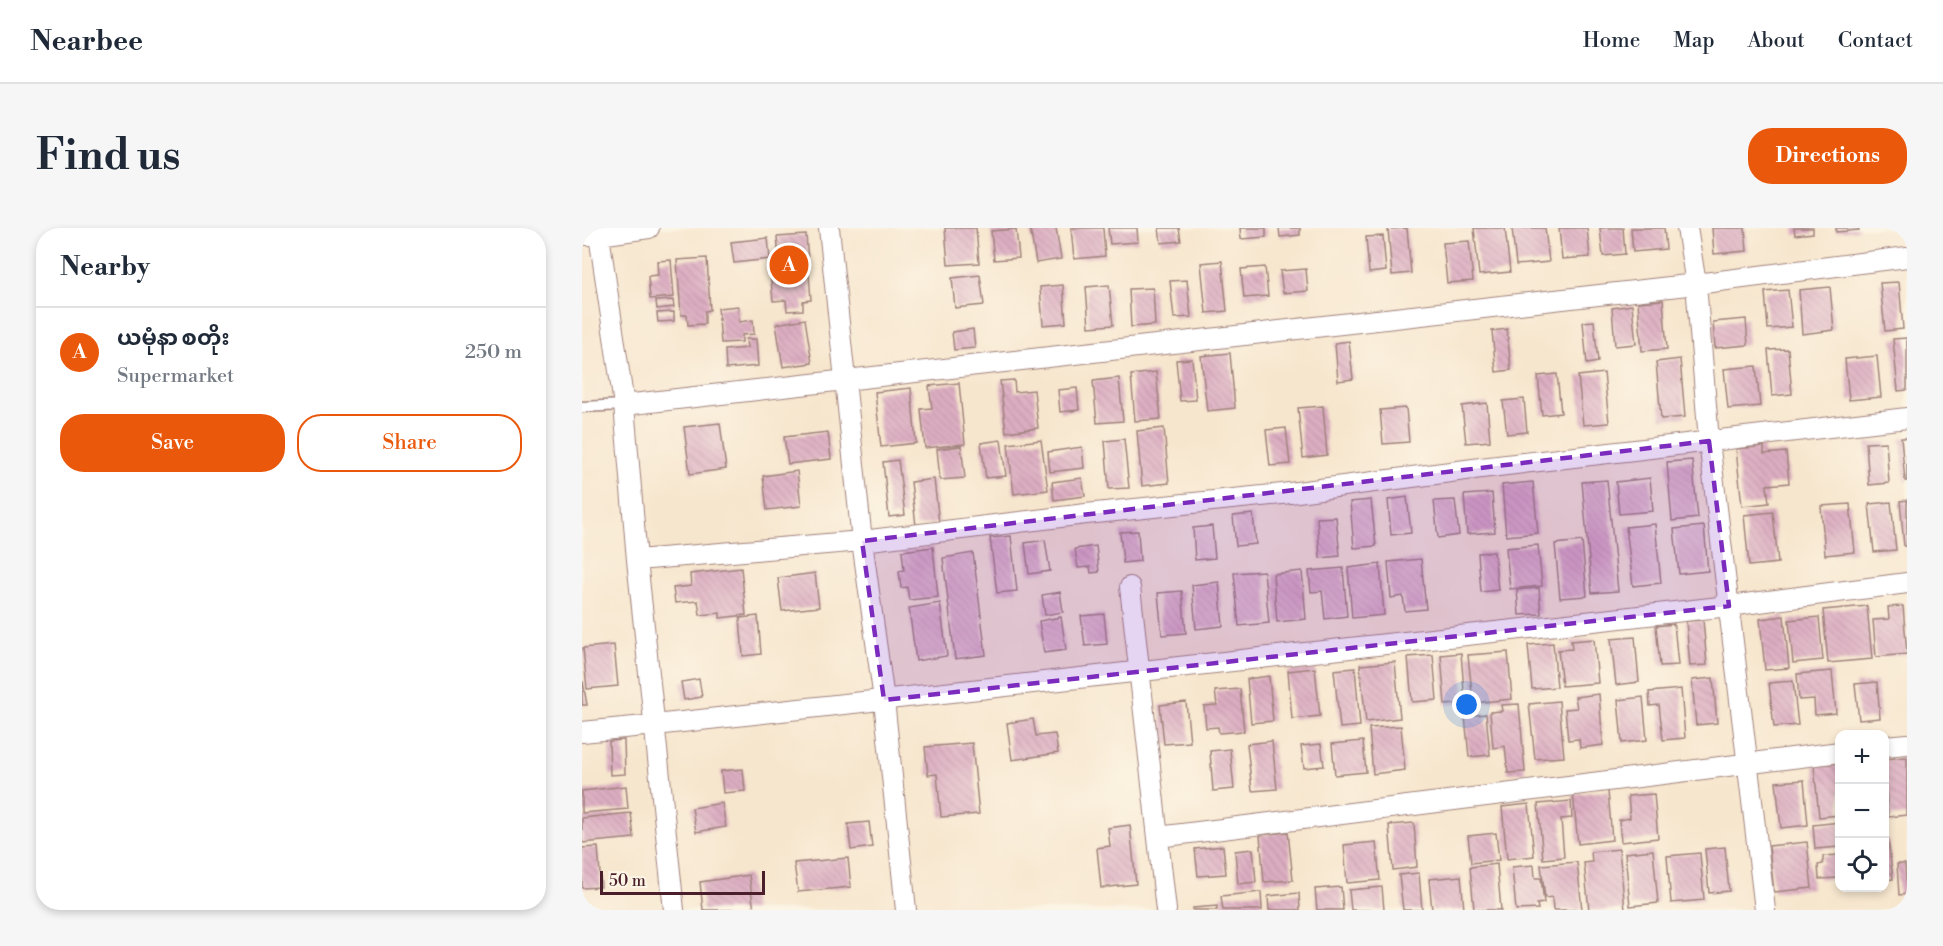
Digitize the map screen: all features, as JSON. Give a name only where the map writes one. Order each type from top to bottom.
[{"type":"street","points":[[649,228],[593,233],[624,405],[674,910]]},
{"type":"street","points":[[829,228],[862,541],[884,700],[906,910]]},
{"type":"street","points":[[1687,228],[1696,284],[1709,441],[1765,910]]},
{"type":"street","points":[[624,405],[1696,284],[1907,258]]},
{"type":"street","points":[[638,560],[862,541],[1086,513],[1282,494],[1907,418]]},
{"type":"street","points":[[582,732],[1729,606],[1907,583]]},
{"type":"street","points":[[1130,587],[1166,910]]},
{"type":"street","points":[[1889,746],[1907,744]]},
{"type":"street","points":[[1158,837],[1835,752]]},
{"type":"lane","points":[[582,407],[624,405]]},
{"type":"highlighted area","points":[[1709,441],[1729,606],[884,700],[862,541]]},
{"type":"building","points":[[945,228],[976,228],[979,263],[948,265]]},
{"type":"building","points":[[1030,228],[1056,228],[1061,259],[1036,263]]},
{"type":"building","points":[[1071,228],[1103,228],[1105,256],[1074,259]]},
{"type":"building","points":[[1108,228],[1137,228],[1138,242],[1110,244]]},
{"type":"building","points":[[1159,228],[1179,228],[1181,241],[1161,243]]},
{"type":"building","points":[[1240,228],[1266,228],[1266,237],[1241,239]]},
{"type":"building","points":[[1279,228],[1300,228],[1300,235],[1280,237]]},
{"type":"building","points":[[1407,228],[1411,273],[1392,275],[1388,229]]},
{"type":"building","points":[[1474,228],[1505,228],[1510,272],[1479,275]]},
{"type":"building","points":[[1512,228],[1545,228],[1549,262],[1516,265]]},
{"type":"building","points":[[1559,228],[1587,228],[1590,257],[1562,259]]},
{"type":"building","points":[[1600,228],[1623,228],[1625,254],[1603,256]]},
{"type":"building","points":[[1631,228],[1664,228],[1666,249],[1633,252]]},
{"type":"building","points":[[1712,228],[1745,228],[1747,251],[1714,254]]},
{"type":"building","points":[[1794,228],[1813,228],[1813,233],[1795,235]]},
{"type":"building","points":[[1836,228],[1858,228],[1859,230],[1836,232]]},
{"type":"building","points":[[1016,229],[1019,258],[994,260],[991,231]]},
{"type":"building","points":[[806,235],[811,300],[803,301],[803,310],[787,311],[786,300],[773,301],[770,270],[780,269],[777,237]]},
{"type":"building","points":[[1383,236],[1386,271],[1369,273],[1366,237]]},
{"type":"building","points":[[768,238],[770,259],[734,263],[731,242]]},
{"type":"building","points":[[1469,241],[1473,281],[1447,283],[1443,243]]},
{"type":"building","points":[[707,258],[710,310],[705,311],[705,324],[688,325],[687,315],[681,315],[677,260]]},
{"type":"building","points":[[671,260],[674,297],[650,299],[648,276],[658,275],[657,261]]},
{"type":"building","points":[[1222,261],[1227,311],[1206,313],[1201,263]]},
{"type":"building","points":[[1265,267],[1268,296],[1244,298],[1241,269]]},
{"type":"building","points":[[1306,269],[1308,291],[1283,293],[1280,271]]},
{"type":"building","points":[[980,275],[984,305],[955,308],[952,278]]},
{"type":"building","points":[[1187,280],[1191,317],[1174,318],[1170,281]]},
{"type":"building","points":[[1899,282],[1903,329],[1885,331],[1880,283]]},
{"type":"building","points":[[1063,285],[1066,323],[1043,325],[1040,287]]},
{"type":"building","points":[[1109,285],[1113,325],[1089,327],[1086,287]]},
{"type":"building","points":[[1830,287],[1834,330],[1802,334],[1799,290]]},
{"type":"building","points":[[1153,288],[1155,325],[1131,327],[1129,289]]},
{"type":"building","points":[[1788,290],[1792,327],[1768,329],[1765,292]]},
{"type":"building","points":[[673,300],[674,307],[657,309],[656,301]]},
{"type":"building","points":[[1663,300],[1667,349],[1642,351],[1638,302]]},
{"type":"building","points":[[1632,305],[1636,344],[1615,346],[1612,308]]},
{"type":"building","points":[[738,306],[739,322],[753,320],[754,334],[742,335],[742,342],[721,343],[718,308]]},
{"type":"building","points":[[674,312],[674,321],[658,322],[657,313]]},
{"type":"building","points":[[805,319],[812,363],[783,367],[776,324]]},
{"type":"building","points":[[1746,319],[1748,345],[1715,348],[1713,322]]},
{"type":"building","points":[[1594,321],[1598,362],[1587,364],[1583,322]]},
{"type":"building","points":[[973,329],[975,348],[954,350],[952,332]]},
{"type":"building","points":[[1507,329],[1511,370],[1496,372],[1492,331]]},
{"type":"building","points":[[1907,338],[1907,390],[1898,391],[1893,339]]},
{"type":"building","points":[[746,339],[756,339],[758,366],[726,369],[725,350],[747,348]]},
{"type":"building","points":[[1349,341],[1353,379],[1338,381],[1335,343]]},
{"type":"building","points":[[1788,349],[1792,394],[1772,396],[1768,350]]},
{"type":"building","points":[[1230,353],[1235,408],[1207,411],[1201,356]]},
{"type":"building","points":[[1877,356],[1881,397],[1849,400],[1845,359]]},
{"type":"building","points":[[1192,359],[1196,400],[1180,401],[1176,360]]},
{"type":"building","points":[[1680,359],[1685,417],[1661,419],[1656,362]]},
{"type":"building","points":[[1756,366],[1760,406],[1728,409],[1724,369]]},
{"type":"building","points":[[1156,372],[1161,419],[1135,421],[1131,375]]},
{"type":"building","points":[[1604,373],[1609,423],[1583,425],[1578,376]]},
{"type":"building","points":[[1557,374],[1561,413],[1542,415],[1538,376]]},
{"type":"building","points":[[1119,378],[1123,421],[1097,423],[1093,381]]},
{"type":"building","points":[[1014,380],[1015,392],[1034,390],[1038,428],[1006,432],[1000,381]]},
{"type":"building","points":[[959,383],[965,444],[925,448],[921,409],[932,408],[929,386]]},
{"type":"building","points":[[911,388],[916,443],[881,447],[875,392]]},
{"type":"building","points":[[1077,388],[1079,410],[1060,412],[1058,390]]},
{"type":"building","points":[[1524,399],[1527,432],[1507,434],[1503,401]]},
{"type":"building","points":[[1487,403],[1490,441],[1466,443],[1462,406]]},
{"type":"building","points":[[1323,406],[1327,455],[1303,458],[1298,408]]},
{"type":"building","points":[[1406,408],[1409,442],[1383,444],[1380,410]]},
{"type":"building","points":[[720,423],[726,469],[690,474],[684,427]]},
{"type":"building","points":[[1164,428],[1169,483],[1142,486],[1137,431]]},
{"type":"building","points":[[1286,428],[1290,464],[1270,466],[1266,430]]},
{"type":"building","points":[[828,432],[831,459],[788,464],[784,437]]},
{"type":"building","points":[[1901,438],[1907,438],[1907,481],[1905,481]]},
{"type":"building","points":[[1124,439],[1129,488],[1109,489],[1105,441]]},
{"type":"building","points":[[1001,440],[1006,476],[986,478],[981,443]]},
{"type":"building","points":[[1041,440],[1048,490],[1014,494],[1008,444]]},
{"type":"building","points":[[1886,442],[1889,483],[1869,485],[1866,443]]},
{"type":"building","points":[[961,446],[965,478],[940,480],[937,449]]},
{"type":"building","points":[[1764,446],[1764,454],[1786,452],[1789,483],[1767,485],[1769,503],[1742,506],[1736,449]]},
{"type":"building","points":[[1082,447],[1084,468],[1050,472],[1048,452]]},
{"type":"building","points":[[898,460],[905,515],[889,517],[883,462]]},
{"type":"building","points":[[1692,460],[1698,518],[1672,521],[1667,462]]},
{"type":"building","points":[[797,471],[801,506],[767,510],[763,476]]},
{"type":"building","points":[[1082,478],[1085,496],[1054,500],[1052,482]]},
{"type":"building","points":[[1650,478],[1653,511],[1619,514],[1616,482]]},
{"type":"building","points":[[934,479],[939,523],[916,526],[911,482]]},
{"type":"building","points":[[1607,480],[1618,591],[1592,593],[1582,482]]},
{"type":"building","points":[[1533,482],[1538,533],[1506,536],[1502,485]]},
{"type":"building","points":[[1492,493],[1495,532],[1467,534],[1464,495]]},
{"type":"building","points":[[1407,497],[1411,533],[1391,535],[1388,500]]},
{"type":"building","points":[[1371,500],[1376,546],[1354,548],[1350,502]]},
{"type":"building","points":[[1455,500],[1459,535],[1438,538],[1434,501]]},
{"type":"building","points":[[1907,500],[1907,546],[1904,546],[1900,501]]},
{"type":"building","points":[[1891,502],[1896,550],[1874,552],[1869,504]]},
{"type":"building","points":[[1850,504],[1855,552],[1825,555],[1821,506]]},
{"type":"building","points":[[1773,512],[1778,563],[1749,566],[1744,515]]},
{"type":"building","points":[[1253,514],[1256,544],[1236,546],[1233,516]]},
{"type":"building","points":[[1336,517],[1340,556],[1320,558],[1317,518]]},
{"type":"building","points":[[1655,524],[1661,583],[1633,586],[1626,527]]},
{"type":"building","points":[[1212,526],[1215,558],[1195,560],[1193,528]]},
{"type":"building","points":[[1704,526],[1708,571],[1679,574],[1674,529]]},
{"type":"building","points":[[1138,531],[1140,561],[1123,563],[1120,532]]},
{"type":"building","points":[[1011,536],[1017,591],[997,593],[990,538]]},
{"type":"building","points":[[1045,540],[1050,571],[1029,574],[1025,543]]},
{"type":"building","points":[[1582,541],[1587,596],[1560,598],[1555,544]]},
{"type":"building","points":[[1538,545],[1542,586],[1510,589],[1506,548]]},
{"type":"building","points":[[1096,546],[1099,572],[1091,573],[1090,567],[1078,568],[1075,549]]},
{"type":"building","points":[[933,547],[938,597],[909,600],[907,587],[901,588],[899,571],[904,570],[902,551]]},
{"type":"building","points":[[1494,552],[1498,590],[1481,592],[1478,553]]},
{"type":"building","points":[[973,553],[986,655],[955,659],[943,558]]},
{"type":"building","points":[[1421,559],[1426,609],[1405,611],[1403,596],[1391,598],[1388,562]]},
{"type":"building","points":[[1380,564],[1384,615],[1352,618],[1348,568]]},
{"type":"building","points":[[741,568],[746,615],[720,618],[720,613],[700,615],[698,601],[675,603],[673,588],[691,586],[690,574]]},
{"type":"building","points":[[1343,568],[1347,616],[1325,619],[1322,591],[1311,592],[1309,571]]},
{"type":"building","points":[[1264,571],[1269,623],[1239,626],[1234,573]]},
{"type":"building","points":[[1302,571],[1306,619],[1277,622],[1273,574]]},
{"type":"building","points":[[815,573],[819,607],[782,611],[778,578]]},
{"type":"building","points":[[1219,582],[1223,626],[1196,629],[1192,585]]},
{"type":"building","points":[[1539,588],[1541,614],[1519,615],[1517,590]]},
{"type":"building","points":[[1182,591],[1186,633],[1162,635],[1158,593]]},
{"type":"building","points":[[1060,592],[1063,612],[1045,615],[1042,595]]},
{"type":"building","points":[[940,603],[947,656],[916,661],[909,608]]},
{"type":"building","points":[[1867,606],[1872,659],[1828,663],[1823,610]]},
{"type":"building","points":[[1903,606],[1907,654],[1876,657],[1873,620],[1889,619],[1888,607]]},
{"type":"building","points":[[1104,614],[1107,644],[1085,646],[1081,616]]},
{"type":"building","points":[[758,616],[761,654],[743,656],[740,618]]},
{"type":"building","points":[[1784,616],[1789,668],[1765,670],[1760,619]]},
{"type":"building","points":[[1061,617],[1066,650],[1044,653],[1039,621]]},
{"type":"building","points":[[1819,617],[1823,660],[1793,663],[1789,620]]},
{"type":"building","points":[[1703,620],[1707,665],[1690,666],[1686,621]]},
{"type":"building","points":[[1674,624],[1678,665],[1660,666],[1656,626]]},
{"type":"building","points":[[1635,637],[1639,682],[1616,685],[1611,639]]},
{"type":"building","points":[[1594,639],[1598,683],[1562,686],[1558,650],[1572,649],[1571,641]]},
{"type":"building","points":[[1553,643],[1557,687],[1532,689],[1528,645]]},
{"type":"building","points":[[614,645],[618,686],[587,689],[583,648]]},
{"type":"building","points":[[1508,652],[1512,699],[1473,703],[1468,655]]},
{"type":"building","points":[[1461,653],[1465,703],[1445,705],[1441,655]]},
{"type":"building","points":[[1433,655],[1437,700],[1412,702],[1408,657]]},
{"type":"building","points":[[1395,662],[1400,718],[1366,722],[1360,665]]},
{"type":"building","points":[[1315,668],[1320,716],[1292,719],[1288,671]]},
{"type":"building","points":[[1355,668],[1360,726],[1340,728],[1334,670]]},
{"type":"building","points":[[1832,671],[1836,713],[1815,715],[1814,699],[1799,700],[1797,674]]},
{"type":"building","points":[[1269,676],[1273,721],[1251,723],[1247,679]]},
{"type":"building","points":[[1713,678],[1717,723],[1696,725],[1692,680]]},
{"type":"building","points":[[699,679],[702,697],[684,700],[681,682]]},
{"type":"building","points":[[1793,681],[1798,725],[1774,727],[1769,683]]},
{"type":"building","points":[[583,682],[587,705],[582,705]]},
{"type":"building","points":[[1877,682],[1880,718],[1859,720],[1855,684]]},
{"type":"building","points":[[1240,689],[1244,731],[1219,733],[1218,727],[1206,728],[1204,706],[1217,705],[1215,691]]},
{"type":"building","points":[[1681,689],[1685,738],[1663,740],[1659,705],[1650,706],[1649,692]]},
{"type":"building","points":[[1599,694],[1603,745],[1580,748],[1579,739],[1568,740],[1565,709],[1577,708],[1575,697]]},
{"type":"building","points":[[1643,697],[1647,740],[1622,743],[1618,700]]},
{"type":"building","points":[[1559,701],[1564,757],[1535,759],[1529,704]]},
{"type":"building","points":[[1186,702],[1190,742],[1164,744],[1160,705]]},
{"type":"building","points":[[1519,704],[1525,772],[1508,773],[1505,746],[1493,748],[1490,712],[1502,711],[1501,705]]},
{"type":"building","points":[[1486,714],[1490,755],[1469,757],[1465,716]]},
{"type":"building","points":[[1033,719],[1036,736],[1055,734],[1058,753],[1012,760],[1007,723]]},
{"type":"building","points":[[1401,726],[1405,770],[1373,774],[1369,728]]},
{"type":"building","points":[[624,740],[625,774],[610,775],[609,741]]},
{"type":"building","points":[[1272,741],[1277,789],[1252,791],[1247,744]]},
{"type":"building","points":[[1363,741],[1366,772],[1335,775],[1332,744]]},
{"type":"building","points":[[972,743],[979,814],[941,817],[937,774],[928,775],[925,747]]},
{"type":"building","points":[[1321,744],[1324,766],[1304,768],[1301,746]]},
{"type":"building","points":[[1230,749],[1234,789],[1213,791],[1210,751]]},
{"type":"building","points":[[1907,757],[1907,815],[1889,817],[1889,759]]},
{"type":"building","points":[[1835,763],[1835,815],[1819,817],[1814,765]]},
{"type":"building","points":[[743,769],[745,791],[723,793],[721,771]]},
{"type":"building","points":[[1804,780],[1808,825],[1781,828],[1776,782]]},
{"type":"building","points":[[626,786],[628,809],[582,813],[582,791]]},
{"type":"building","points":[[1608,791],[1612,840],[1578,844],[1573,794]]},
{"type":"building","points":[[1654,794],[1658,838],[1621,842],[1619,820],[1630,818],[1628,796]]},
{"type":"building","points":[[1571,801],[1572,818],[1561,819],[1564,857],[1543,859],[1538,804]]},
{"type":"building","points":[[722,803],[726,827],[696,832],[692,808]]},
{"type":"building","points":[[1529,804],[1534,856],[1507,859],[1502,807]]},
{"type":"building","points":[[631,813],[634,838],[582,843],[582,818]]},
{"type":"building","points":[[869,822],[872,847],[851,850],[848,824]]},
{"type":"building","points":[[1414,823],[1417,867],[1393,870],[1389,825]]},
{"type":"building","points":[[1835,823],[1835,847],[1815,849],[1813,825]]},
{"type":"building","points":[[1130,825],[1136,884],[1101,888],[1097,848],[1110,846],[1108,828]]},
{"type":"building","points":[[1288,832],[1293,880],[1264,882],[1260,835]]},
{"type":"building","points":[[1496,833],[1499,860],[1471,863],[1468,836]]},
{"type":"building","points":[[1376,842],[1380,880],[1347,883],[1344,845]]},
{"type":"building","points":[[1807,842],[1812,888],[1774,892],[1769,846]]},
{"type":"building","points":[[1223,846],[1226,874],[1198,876],[1195,849]]},
{"type":"building","points":[[598,847],[601,887],[582,888],[582,848]]},
{"type":"building","points":[[1725,847],[1729,891],[1709,893],[1705,849]]},
{"type":"building","points":[[1889,847],[1893,879],[1889,879]]},
{"type":"building","points":[[1253,849],[1256,882],[1238,884],[1235,851]]},
{"type":"building","points":[[1619,849],[1625,910],[1589,910],[1584,863],[1592,862],[1591,852]]},
{"type":"building","points":[[1653,850],[1658,903],[1630,906],[1625,853]]},
{"type":"building","points":[[1700,853],[1704,900],[1671,903],[1667,856]]},
{"type":"building","points":[[1835,855],[1835,878],[1819,879],[1818,865],[1823,864],[1823,856]]},
{"type":"building","points":[[848,858],[851,887],[798,892],[794,863]]},
{"type":"building","points":[[1577,862],[1582,910],[1553,910],[1552,897],[1545,898],[1541,865]]},
{"type":"building","points":[[1497,864],[1501,910],[1474,910],[1470,867]]},
{"type":"building","points":[[1897,864],[1905,864],[1907,894],[1899,895]]},
{"type":"building","points":[[1534,865],[1535,878],[1541,878],[1544,903],[1537,904],[1538,909],[1516,910],[1512,867]]},
{"type":"building","points":[[1419,873],[1422,910],[1403,910],[1399,875]]},
{"type":"building","points":[[749,875],[754,910],[703,910],[700,882]]},
{"type":"building","points":[[1461,876],[1464,910],[1432,910],[1429,879]]},
{"type":"building","points":[[1341,887],[1343,910],[1317,910],[1315,889]]},
{"type":"building","points":[[1382,887],[1384,910],[1351,910],[1349,890]]},
{"type":"building","points":[[1261,892],[1262,910],[1223,910],[1221,896]]},
{"type":"building","points":[[1299,893],[1300,910],[1269,910],[1268,896]]},
{"type":"building","points":[[1217,906],[1217,910],[1193,910],[1193,908]]},
{"type":"place","name":"ယမုံနာ စတိုး","points":[[789,265]]}]
